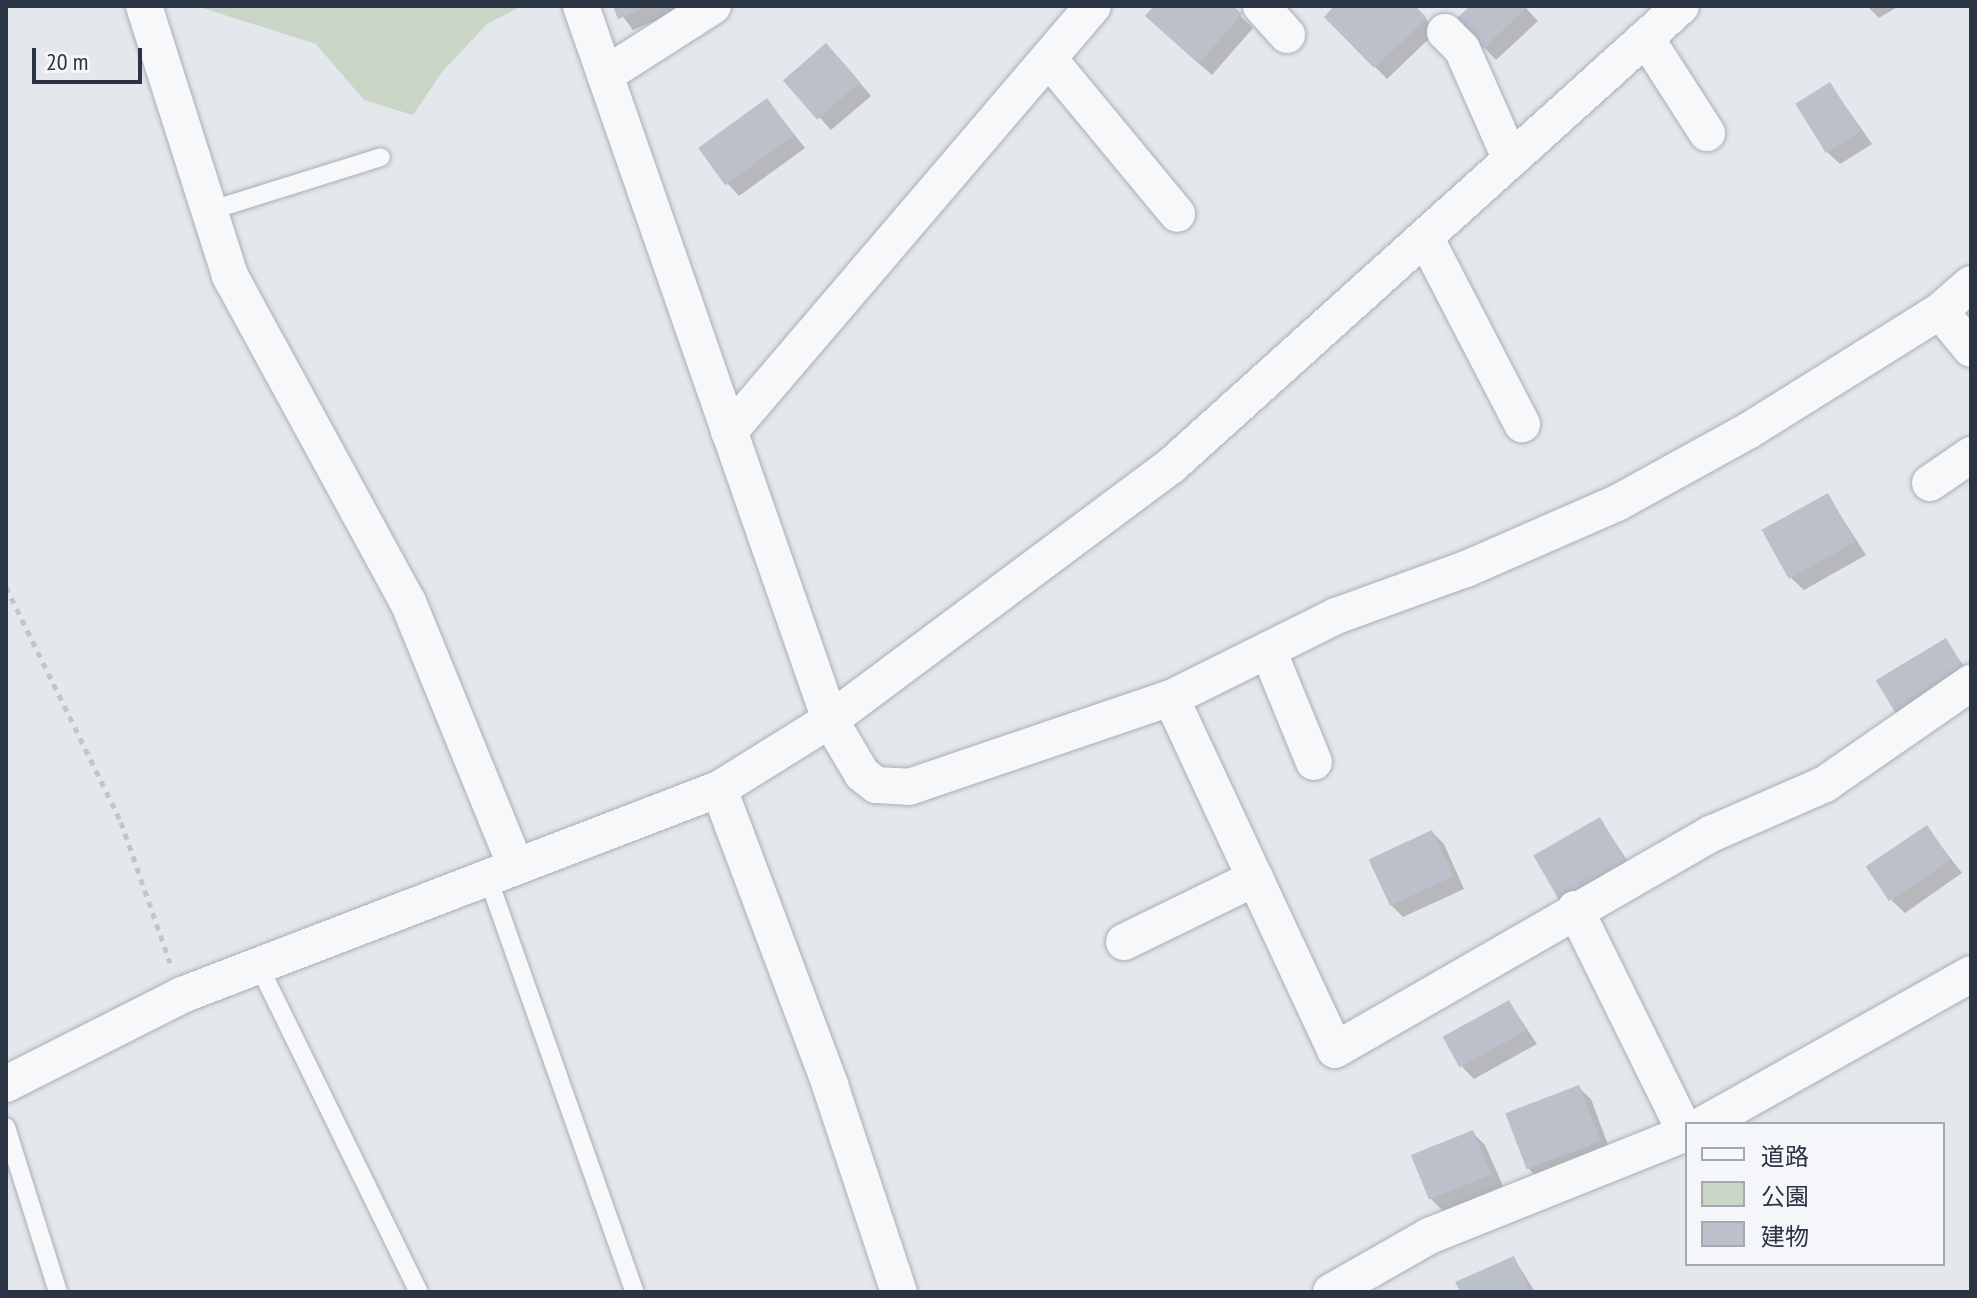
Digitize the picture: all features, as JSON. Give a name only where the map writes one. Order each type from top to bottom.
[{"type":"street","points":[[144,6],[230,276],[408,602],[502,872]]},
{"type":"street","points":[[581,6],[830,720],[862,774],[876,785],[909,787],[1171,698],[1336,616],[1466,569],[1617,503],[1748,431],[1940,311],[1971,284]]},
{"type":"street","points":[[605,75],[713,6]]},
{"type":"street","points":[[1261,6],[1287,35]]},
{"type":"street","points":[[6,1084],[182,995],[260,968],[719,789],[830,720],[1172,465],[1681,6]]},
{"type":"street","points":[[729,432],[1049,59],[1075,12]]},
{"type":"street","points":[[1445,32],[1462,49],[1511,160]]},
{"type":"street","points":[[1646,38],[1707,133]]},
{"type":"street","points":[[1049,59],[1177,214]]},
{"type":"street","points":[[1425,237],[1522,424]]},
{"type":"street","points":[[1940,311],[1971,349]]},
{"type":"street","points":[[1930,483],[1971,455]]},
{"type":"street","points":[[1268,650],[1314,762]]},
{"type":"street","points":[[1171,698],[1335,1050],[1575,909],[1713,833],[1825,784],[1971,683]]},
{"type":"street","points":[[719,789],[830,1085],[899,1292]]},
{"type":"street","points":[[1124,942],[1255,878]]},
{"type":"street","points":[[1575,909],[1685,1132]]},
{"type":"street","points":[[1708,1122],[1971,974]]},
{"type":"street","points":[[1331,1292],[1429,1236],[1685,1134]]},
{"type":"lane","points":[[209,211],[381,157]]},
{"type":"lane","points":[[502,872],[635,1292]]},
{"type":"lane","points":[[260,968],[419,1292]]},
{"type":"lane","points":[[6,1127],[58,1292]]},
{"type":"path","points":[[6,587],[121,822],[182,995]]},
{"type":"green space","points":[[196,6],[522,6],[487,24],[442,72],[413,115],[364,100],[316,44]]},
{"type":"building","points":[[613,6],[650,6],[618,19]]},
{"type":"building","points":[[1154,6],[1233,6],[1242,14],[1199,64],[1145,16]]},
{"type":"building","points":[[1334,6],[1415,6],[1427,18],[1374,68],[1324,17]]},
{"type":"building","points":[[1470,6],[1528,6],[1483,49],[1455,20]]},
{"type":"building","points":[[826,43],[860,82],[817,120],[783,80]]},
{"type":"building","points":[[1830,82],[1861,131],[1826,153],[1795,104]]},
{"type":"building","points":[[767,98],[794,135],[725,185],[698,148]]},
{"type":"building","points":[[1828,493],[1855,542],[1789,579],[1762,530]]},
{"type":"building","points":[[1946,638],[1969,676],[1898,718],[1876,680]]},
{"type":"building","points":[[1600,817],[1626,861],[1559,900],[1533,856]]},
{"type":"building","points":[[1927,825],[1950,860],[1889,901],[1866,866]]},
{"type":"building","points":[[1432,830],[1454,876],[1390,906],[1369,860]]},
{"type":"building","points":[[1509,1000],[1526,1031],[1459,1067],[1443,1037]]},
{"type":"building","points":[[1579,1085],[1601,1141],[1527,1169],[1505,1113]]},
{"type":"building","points":[[1473,1130],[1491,1175],[1429,1200],[1411,1155]]},
{"type":"building","points":[[1514,1256],[1530,1292],[1460,1292],[1455,1282]]}]
